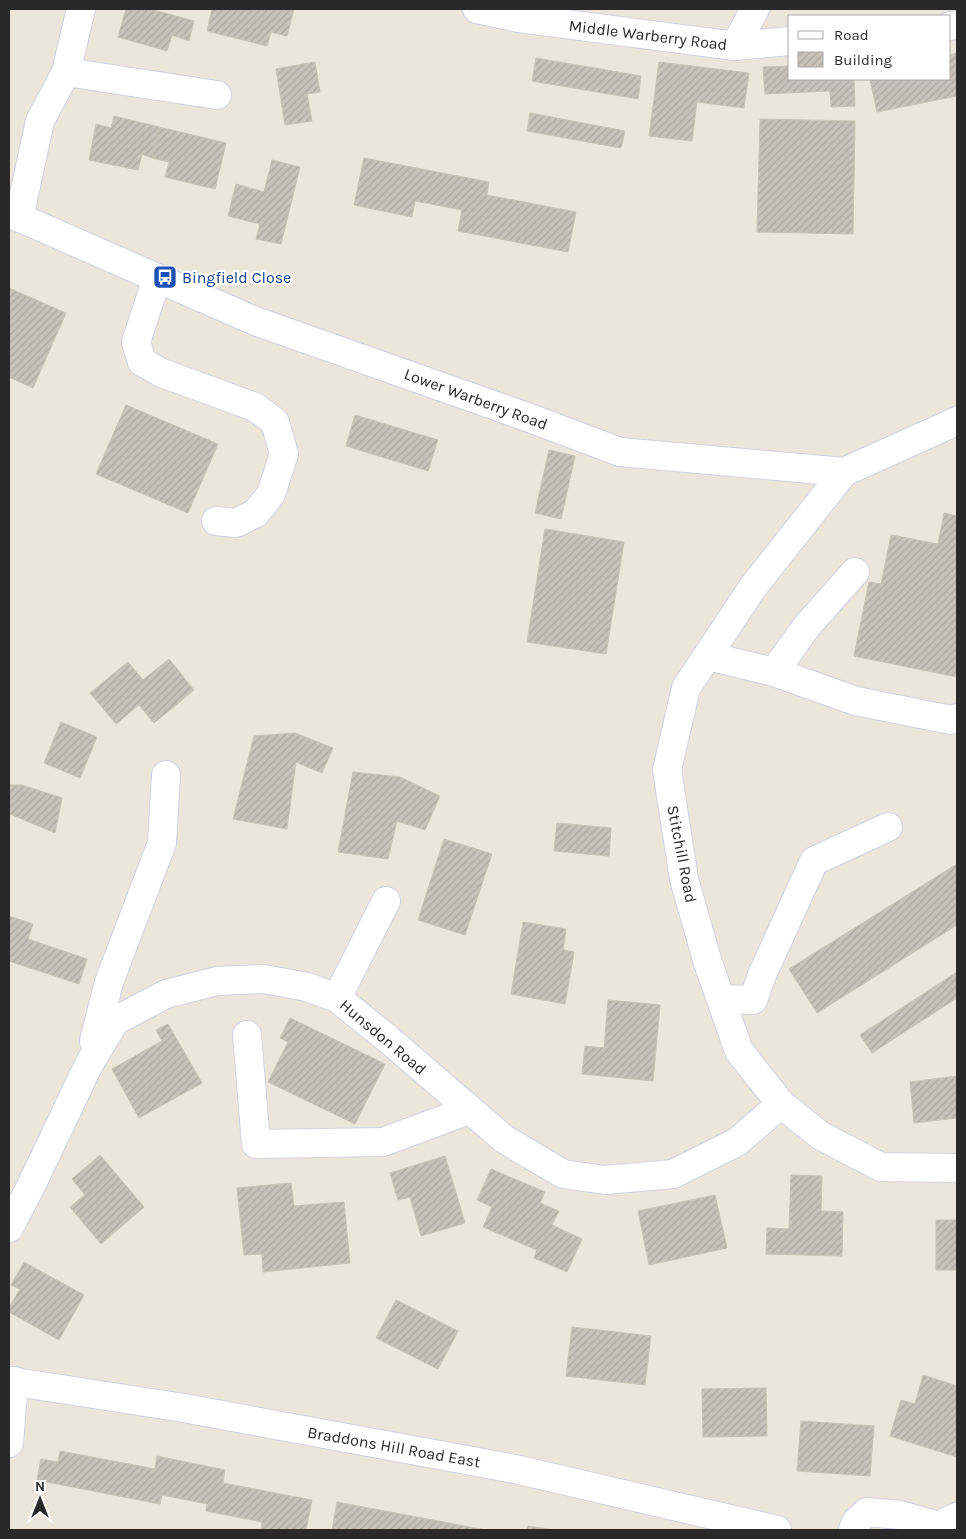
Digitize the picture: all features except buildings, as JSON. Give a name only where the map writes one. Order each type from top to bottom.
[{"type":"street","points":[[14,216],[40,120],[66,72],[81,9]]},
{"type":"street","name":"Middle Warberry Road","points":[[477,9],[519,18],[735,46],[788,41]]},
{"type":"street","points":[[735,46],[755,9]]},
{"type":"street","points":[[66,72],[217,95]]},
{"type":"street","name":"Lower Warberry Road","points":[[14,216],[255,321],[527,417],[620,452],[844,472],[957,421]]},
{"type":"street","points":[[157,278],[136,342],[142,362],[162,374],[255,407],[275,422],[284,454],[271,494],[256,514],[236,522],[216,521]]},
{"type":"street","name":"Stitchill Road","points":[[844,472],[753,587],[686,688],[667,770],[684,879],[708,963],[738,1051],[781,1104],[821,1136],[881,1167],[957,1168]]},
{"type":"street","points":[[774,672],[807,626],[855,572]]},
{"type":"street","points":[[708,656],[774,672],[856,701],[951,720],[957,718]]},
{"type":"street","points":[[89,1064],[109,982],[162,842],[166,775]]},
{"type":"street","points":[[721,999],[753,1000],[762,975],[814,861],[888,827]]},
{"type":"street","points":[[337,998],[386,901]]},
{"type":"street","name":"Hunsdon Road","points":[[9,1228],[32,1186],[89,1064],[115,1021],[166,994],[218,981],[264,979],[306,987],[337,998],[388,1039],[504,1139],[563,1174],[605,1180],[673,1174],[737,1142],[781,1104]]},
{"type":"street","points":[[247,1035],[256,1144],[382,1142],[469,1110]]},
{"type":"street","points":[[9,1443],[12,1381]]},
{"type":"street","name":"Braddons Hill Road East","points":[[12,1381],[184,1408],[515,1469],[777,1530]]},
{"type":"street","points":[[853,1530],[856,1522],[867,1512],[900,1516],[938,1526],[957,1517]]},
{"type":"place","name":"Bingfield Close","points":[[165,277]]}]
